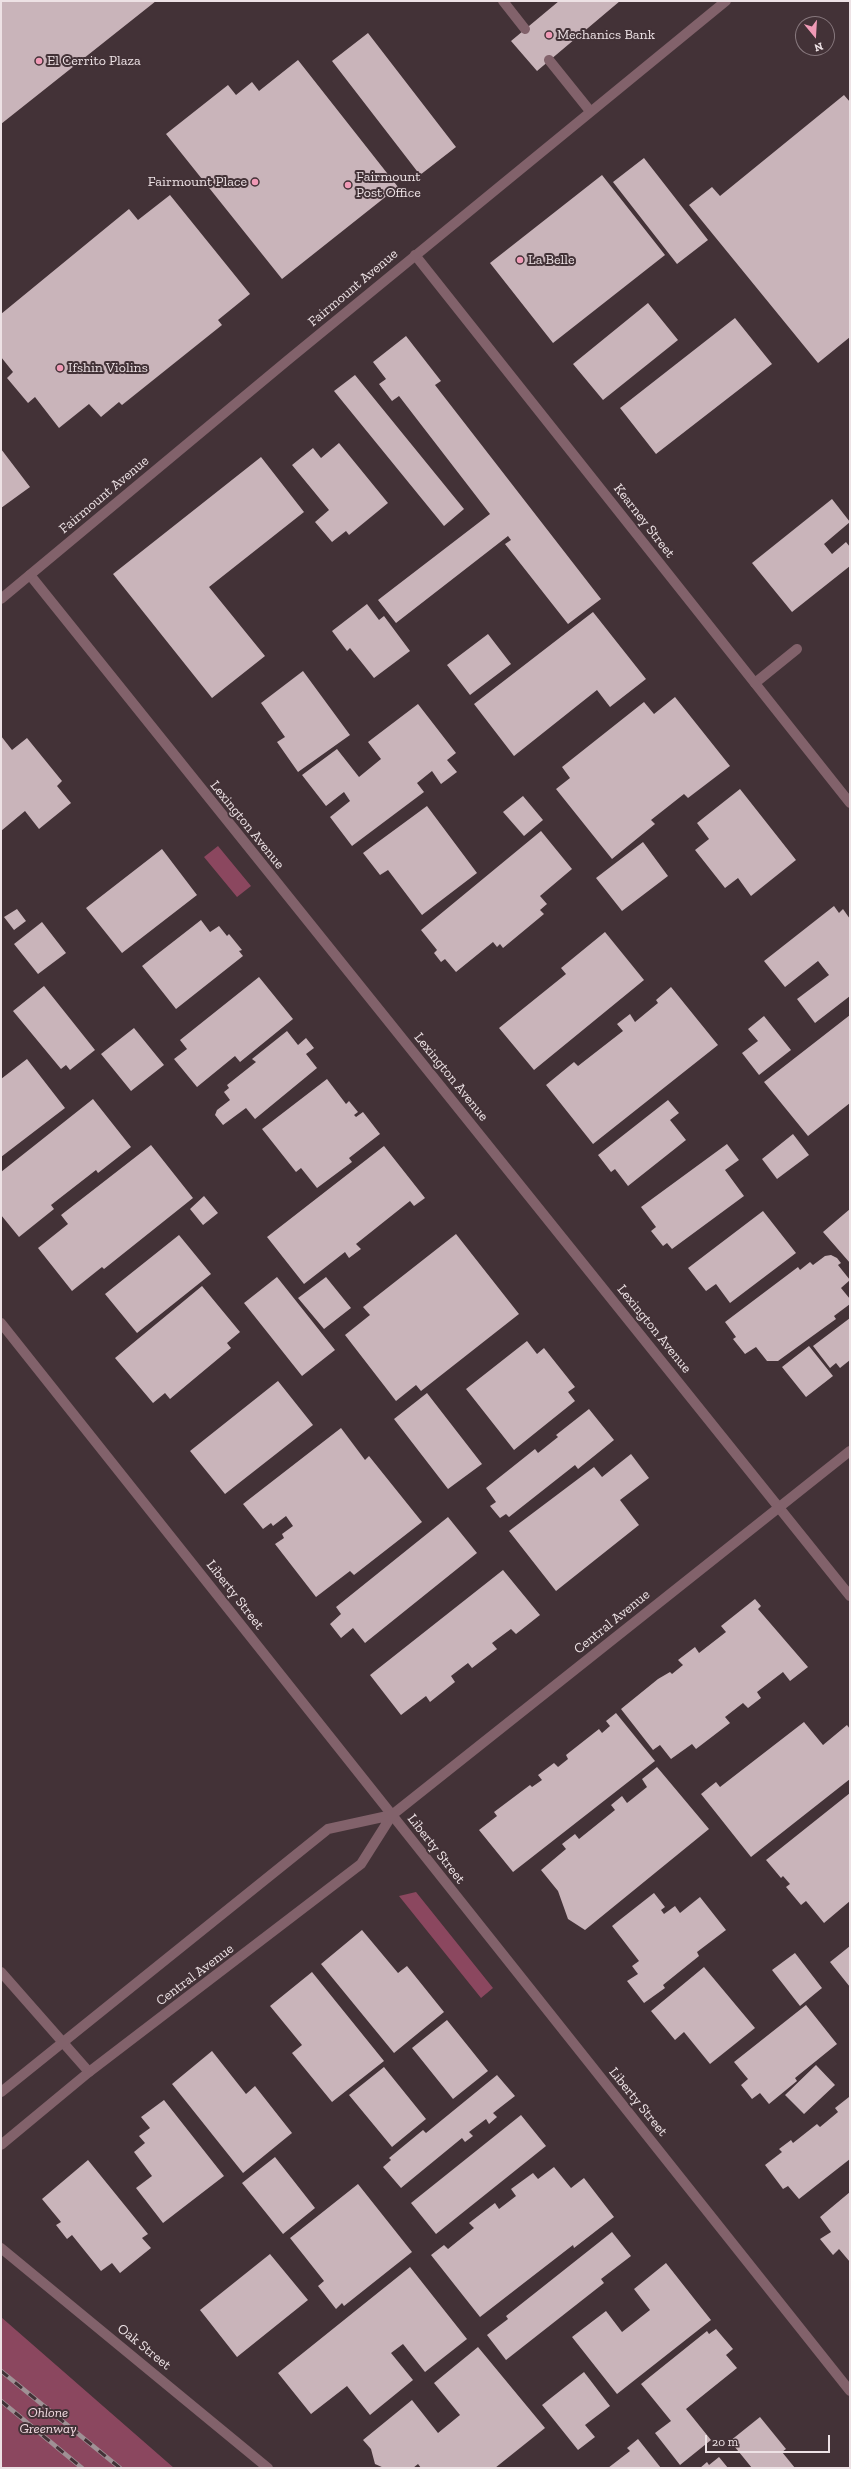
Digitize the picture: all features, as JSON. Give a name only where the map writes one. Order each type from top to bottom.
[{"type":"street","points":[[503,1],[525,29]]},
{"type":"street","name":"Fairmount Avenue","points":[[1,599],[415,255],[726,1]]},
{"type":"street","points":[[549,60],[590,112]]},
{"type":"street","name":"Kearney Street","points":[[415,255],[850,803]]},
{"type":"street","name":"Lexington Avenue","points":[[30,575],[850,1596]]},
{"type":"street","points":[[755,683],[797,649]]},
{"type":"street","name":"Liberty Street","points":[[1,1323],[850,2391]]},
{"type":"street","name":"Central Avenue","points":[[1,2145],[89,2072],[361,1864],[392,1815],[850,1451]]},
{"type":"street","name":"Central Avenue","points":[[1,2092],[328,1829],[392,1815]]},
{"type":"street","points":[[1,1972],[89,2072]]},
{"type":"street","name":"Oak Street","points":[[1,2248],[268,2468]]},
{"type":"green space","points":[[218,846],[251,886],[237,897],[204,857]]},
{"type":"green space","points":[[416,1892],[493,1988],[481,1998],[399,1896]]},
{"type":"green space","name":"Ohlone Greenway","points":[[1,2317],[174,2468],[1,2468]]},
{"type":"building","name":"El Cerrito Plaza","points":[[1,1],[156,1],[1,124]]},
{"type":"building","name":"Mechanics Bank","points":[[559,1],[620,1],[537,71],[511,41]]},
{"type":"building","points":[[368,33],[456,147],[420,175],[332,61]]},
{"type":"building","points":[[298,60],[398,187],[282,279],[166,134],[228,85],[236,95],[252,82],[259,91]]},
{"type":"building","points":[[844,95],[850,102],[850,337],[818,363],[689,205],[712,187],[720,196]]},
{"type":"building","points":[[644,158],[708,240],[677,264],[613,182]]},
{"type":"building","points":[[602,175],[665,255],[553,343],[490,263]]},
{"type":"building","points":[[170,195],[250,294],[218,320],[222,325],[122,405],[119,402],[101,417],[89,404],[59,428],[35,397],[28,403],[7,378],[13,372],[1,357],[1,314],[129,209],[138,220]]},
{"type":"building","points":[[648,303],[678,340],[603,400],[573,364]]},
{"type":"building","points":[[735,318],[772,364],[656,454],[620,408]]},
{"type":"building","points":[[406,336],[441,381],[435,385],[601,599],[568,624],[505,544],[511,540],[508,536],[396,623],[378,600],[490,514],[399,396],[392,401],[379,384],[386,379],[373,362]]},
{"type":"building","points":[[355,375],[464,509],[444,526],[334,391]]},
{"type":"building","points":[[339,443],[388,503],[349,535],[346,531],[332,542],[315,522],[329,510],[292,465],[313,448],[321,458]]},
{"type":"building","points":[[1,449],[30,487],[1,508]]},
{"type":"building","points":[[261,457],[304,512],[209,587],[265,656],[212,698],[113,574]]},
{"type":"building","points":[[832,499],[850,522],[824,544],[832,554],[846,542],[850,547],[850,566],[792,612],[752,563]]},
{"type":"building","points":[[367,604],[379,620],[384,616],[410,651],[374,678],[350,648],[347,651],[332,631]]},
{"type":"building","points":[[593,612],[646,679],[610,707],[597,690],[514,756],[474,704]]},
{"type":"building","points":[[488,634],[511,664],[470,695],[447,665]]},
{"type":"building","points":[[303,671],[350,735],[298,772],[277,742],[285,737],[261,703]]},
{"type":"building","points":[[675,697],[730,766],[688,798],[684,794],[651,820],[655,824],[612,859],[556,789],[570,778],[562,767],[644,702],[654,714]]},
{"type":"building","points":[[418,704],[456,753],[447,760],[457,772],[441,784],[432,771],[417,783],[424,792],[352,846],[330,817],[350,801],[344,792],[326,806],[302,775],[337,749],[359,777],[381,759],[368,742]]},
{"type":"building","points":[[1,736],[12,750],[27,738],[62,781],[57,786],[71,803],[39,829],[25,811],[1,831]]},
{"type":"building","points":[[740,789],[796,860],[751,896],[738,878],[725,888],[695,850],[709,839],[697,823]]},
{"type":"building","points":[[523,796],[543,820],[524,836],[503,812]]},
{"type":"building","points":[[427,806],[477,873],[422,915],[388,870],[380,875],[363,853]]},
{"type":"building","points":[[541,831],[572,869],[540,896],[547,904],[540,910],[544,914],[503,948],[500,944],[497,947],[493,942],[456,972],[445,959],[441,962],[434,953],[437,950],[421,930]]},
{"type":"building","points":[[643,842],[668,876],[622,911],[596,878]]},
{"type":"building","points":[[162,849],[197,895],[122,953],[86,908]]},
{"type":"building","points":[[834,906],[839,913],[843,909],[850,919],[850,996],[815,1023],[797,999],[829,975],[818,961],[785,987],[764,961]]},
{"type":"building","points":[[17,909],[26,921],[14,930],[4,917]]},
{"type":"building","points":[[201,920],[210,932],[219,926],[227,936],[229,934],[242,950],[239,951],[243,956],[176,1009],[142,966]]},
{"type":"building","points":[[42,922],[66,953],[38,974],[14,944]]},
{"type":"building","points":[[605,932],[644,980],[534,1070],[499,1028],[566,974],[561,968]]},
{"type":"building","points":[[259,977],[293,1019],[240,1062],[235,1056],[197,1087],[174,1059],[187,1049],[180,1040]]},
{"type":"building","points":[[44,986],[95,1050],[70,1070],[66,1065],[61,1069],[13,1011]]},
{"type":"building","points":[[671,987],[718,1045],[593,1144],[546,1085],[574,1062],[578,1066],[623,1031],[617,1024],[630,1014],[635,1022],[658,1003],[656,1000]]},
{"type":"building","points":[[850,1015],[850,1103],[808,1136],[764,1082]]},
{"type":"building","points":[[764,1016],[791,1050],[759,1075],[742,1053],[758,1041],[748,1029]]},
{"type":"building","points":[[134,1028],[164,1065],[131,1091],[101,1054]]},
{"type":"building","points":[[287,1031],[298,1045],[306,1038],[314,1048],[306,1054],[317,1068],[255,1119],[246,1108],[223,1125],[215,1115],[217,1110],[230,1100],[224,1092],[229,1088],[227,1085],[256,1062],[252,1059]]},
{"type":"building","points":[[27,1059],[65,1108],[1,1157],[1,1079]]},
{"type":"building","points":[[327,1079],[346,1104],[349,1101],[358,1112],[354,1115],[356,1117],[363,1112],[380,1134],[349,1158],[352,1162],[317,1188],[301,1168],[296,1172],[262,1129]]},
{"type":"building","points":[[93,1099],[131,1147],[98,1173],[96,1170],[51,1205],[54,1209],[19,1237],[1,1215],[1,1172]]},
{"type":"building","points":[[668,1100],[679,1113],[670,1120],[686,1140],[628,1186],[615,1169],[611,1172],[598,1155]]},
{"type":"building","points":[[793,1134],[809,1155],[777,1179],[762,1159]]},
{"type":"building","points":[[727,1144],[739,1160],[725,1170],[744,1196],[672,1249],[667,1243],[663,1246],[651,1231],[656,1227],[641,1207]]},
{"type":"building","points":[[151,1145],[193,1198],[104,1269],[102,1267],[72,1291],[38,1248],[68,1224],[61,1215]]},
{"type":"building","points":[[384,1146],[425,1198],[414,1206],[410,1201],[356,1244],[361,1249],[349,1258],[345,1252],[304,1284],[267,1237]]},
{"type":"building","points":[[204,1196],[218,1213],[203,1225],[190,1209]]},
{"type":"building","points":[[850,1209],[850,1263],[823,1232]]},
{"type":"building","points":[[763,1211],[796,1253],[730,1303],[716,1284],[706,1291],[688,1268]]},
{"type":"building","points":[[456,1234],[519,1314],[421,1391],[416,1385],[396,1401],[345,1335],[370,1315],[363,1307]]},
{"type":"building","points":[[179,1235],[211,1274],[137,1333],[105,1294]]},
{"type":"building","points":[[831,1255],[837,1258],[841,1263],[838,1265],[850,1280],[841,1288],[850,1299],[850,1304],[834,1316],[836,1319],[778,1361],[767,1361],[756,1347],[745,1354],[733,1339],[736,1337],[725,1322],[798,1267],[800,1270],[810,1262],[813,1265],[825,1256]]},
{"type":"building","points":[[277,1277],[335,1350],[302,1376],[244,1303]]},
{"type":"building","points":[[326,1277],[351,1308],[324,1329],[298,1298]]},
{"type":"building","points":[[202,1286],[240,1332],[227,1343],[231,1348],[170,1399],[165,1393],[153,1403],[115,1358]]},
{"type":"building","points":[[850,1318],[850,1360],[840,1368],[836,1363],[830,1368],[813,1346]]},
{"type":"building","points":[[527,1341],[537,1354],[544,1348],[575,1387],[568,1392],[575,1401],[514,1450],[466,1389]]},
{"type":"building","points":[[809,1346],[833,1376],[806,1397],[782,1367]]},
{"type":"building","points":[[278,1381],[313,1425],[225,1494],[190,1451]]},
{"type":"building","points":[[427,1393],[482,1464],[448,1489],[394,1419]]},
{"type":"building","points":[[589,1409],[614,1440],[578,1469],[575,1465],[509,1517],[506,1514],[500,1518],[490,1506],[496,1502],[486,1488],[535,1449],[538,1453],[558,1437],[556,1435]]},
{"type":"building","points":[[341,1428],[365,1460],[369,1456],[422,1522],[354,1575],[350,1571],[316,1597],[275,1544],[284,1538],[282,1534],[293,1526],[286,1516],[273,1526],[271,1523],[263,1529],[243,1504]]},
{"type":"building","points":[[631,1454],[649,1478],[620,1500],[639,1525],[556,1591],[509,1531],[594,1467],[602,1477]]},
{"type":"building","points":[[448,1517],[477,1553],[365,1643],[353,1628],[341,1638],[330,1624],[341,1614],[336,1607]]},
{"type":"building","points":[[503,1570],[540,1615],[516,1634],[511,1629],[492,1643],[497,1649],[472,1668],[468,1663],[451,1676],[455,1682],[430,1702],[426,1696],[401,1715],[370,1675]]},
{"type":"building","points":[[755,1599],[761,1606],[758,1609],[808,1667],[790,1681],[783,1672],[757,1692],[761,1698],[748,1708],[743,1703],[725,1717],[730,1723],[696,1749],[692,1744],[671,1759],[660,1745],[653,1750],[621,1709],[658,1679],[670,1672],[672,1674],[683,1665],[678,1660],[695,1647],[699,1653],[726,1632],[721,1626]]},
{"type":"building","points":[[616,1713],[655,1761],[513,1872],[479,1830],[497,1816],[494,1812],[530,1785],[532,1787],[542,1780],[538,1775],[554,1763],[558,1767],[568,1759],[566,1755],[599,1729],[602,1733],[610,1726],[606,1721]]},
{"type":"building","points":[[804,1722],[823,1745],[847,1725],[850,1729],[850,1779],[751,1857],[701,1794],[716,1782],[720,1787]]},
{"type":"building","points":[[657,1767],[709,1829],[585,1930],[568,1919],[558,1891],[541,1870],[566,1849],[562,1844],[575,1834],[579,1839],[615,1810],[611,1805],[622,1796],[627,1803],[647,1787],[642,1779]]},
{"type":"building","points":[[850,1793],[850,1901],[824,1923],[806,1901],[801,1905],[786,1887],[790,1884],[783,1876],[781,1878],[766,1860]]},
{"type":"building","points":[[654,1893],[665,1907],[661,1910],[664,1914],[675,1906],[680,1913],[700,1897],[726,1930],[697,1952],[699,1956],[663,1985],[665,1988],[644,2003],[627,1981],[638,1974],[632,1966],[639,1961],[612,1926]]},
{"type":"building","points":[[362,1930],[398,1973],[407,1966],[444,2012],[394,2053],[321,1964]]},
{"type":"building","points":[[850,1946],[850,1987],[830,1962]]},
{"type":"building","points":[[795,1953],[822,1988],[800,2006],[772,1970]]},
{"type":"building","points":[[704,1967],[755,2028],[710,2064],[684,2032],[675,2040],[651,2011]]},
{"type":"building","points":[[312,1972],[384,2061],[332,2102],[292,2053],[302,2045],[270,2006]]},
{"type":"building","points":[[806,2005],[837,2044],[795,2078],[797,2081],[769,2104],[760,2093],[752,2099],[741,2085],[748,2079],[734,2062]]},
{"type":"building","points":[[447,2020],[488,2071],[453,2099],[412,2048]]},
{"type":"building","points":[[212,2051],[246,2094],[255,2086],[292,2133],[243,2173],[172,2084]]},
{"type":"building","points":[[816,2065],[835,2085],[804,2114],[785,2095]]},
{"type":"building","points":[[384,2067],[426,2119],[392,2147],[349,2095]]},
{"type":"building","points":[[497,2075],[515,2096],[493,2113],[497,2117],[489,2124],[486,2119],[469,2132],[473,2136],[465,2142],[462,2138],[401,2188],[383,2167],[391,2160],[389,2158],[423,2130],[426,2133]]},
{"type":"building","points":[[849,2097],[850,2159],[799,2199],[788,2186],[783,2189],[765,2165],[782,2152],[779,2149],[791,2140],[793,2143],[817,2124],[820,2127],[838,2112],[835,2108]]},
{"type":"building","points":[[164,2100],[224,2176],[163,2223],[136,2188],[152,2176],[134,2152],[145,2143],[139,2136],[150,2128],[141,2117]]},
{"type":"building","points":[[521,2115],[546,2146],[436,2234],[411,2203]]},
{"type":"building","points":[[275,2157],[315,2208],[283,2234],[242,2183]]},
{"type":"building","points":[[88,2160],[148,2234],[142,2238],[151,2248],[120,2273],[112,2263],[101,2271],[72,2235],[67,2239],[56,2225],[61,2222],[42,2199]]},
{"type":"building","points":[[554,2167],[571,2188],[584,2178],[614,2217],[574,2248],[573,2245],[480,2317],[431,2255],[444,2245],[448,2249],[474,2228],[469,2223],[495,2203],[499,2209],[516,2196],[511,2189],[533,2173],[538,2179]]},
{"type":"building","points":[[358,2184],[412,2252],[344,2306],[342,2303],[336,2309],[318,2286],[324,2281],[290,2238]]},
{"type":"building","points":[[850,2192],[850,2262],[839,2249],[833,2255],[820,2239],[831,2232],[820,2217]]},
{"type":"building","points":[[612,2232],[631,2256],[601,2279],[604,2283],[506,2360],[487,2335],[508,2319],[506,2316]]},
{"type":"building","points":[[270,2254],[308,2300],[237,2357],[200,2310]]},
{"type":"building","points":[[666,2263],[711,2320],[617,2394],[572,2337],[606,2311],[622,2332],[650,2310],[634,2289]]},
{"type":"building","points":[[410,2267],[467,2339],[425,2372],[403,2344],[391,2353],[413,2380],[370,2415],[347,2386],[311,2414],[278,2373]]},
{"type":"building","points":[[716,2329],[733,2349],[726,2355],[737,2368],[686,2409],[711,2440],[680,2465],[655,2433],[671,2421],[641,2384],[707,2331],[709,2334]]},
{"type":"building","points":[[478,2347],[545,2428],[495,2468],[421,2468],[418,2464],[413,2468],[384,2468],[375,2464],[371,2449],[363,2440],[412,2400],[438,2433],[460,2415],[434,2383]]},
{"type":"building","points":[[584,2372],[610,2406],[585,2425],[595,2437],[578,2450],[542,2405]]},
{"type":"building","points":[[760,2417],[786,2449],[782,2452],[795,2468],[752,2468],[730,2441]]},
{"type":"building","points":[[638,2439],[661,2468],[608,2468],[630,2451],[627,2448]]},
{"type":"building","points":[[719,2457],[728,2468],[700,2468],[707,2462],[709,2465]]},
{"type":"railway","points":[[1,2371],[120,2468]]},
{"type":"railway","points":[[1,2401],[82,2468]]},
{"type":"place","name":"Mechanics Bank","points":[[549,35]]},
{"type":"place","name":"El Cerrito Plaza","points":[[39,61]]},
{"type":"place","name":"Fairmount Place","points":[[255,182]]},
{"type":"place","name":"Fairmount Post Office","points":[[348,185]]},
{"type":"place","name":"La Belle","points":[[520,260]]},
{"type":"place","name":"Ifshin Violins","points":[[60,368]]}]
